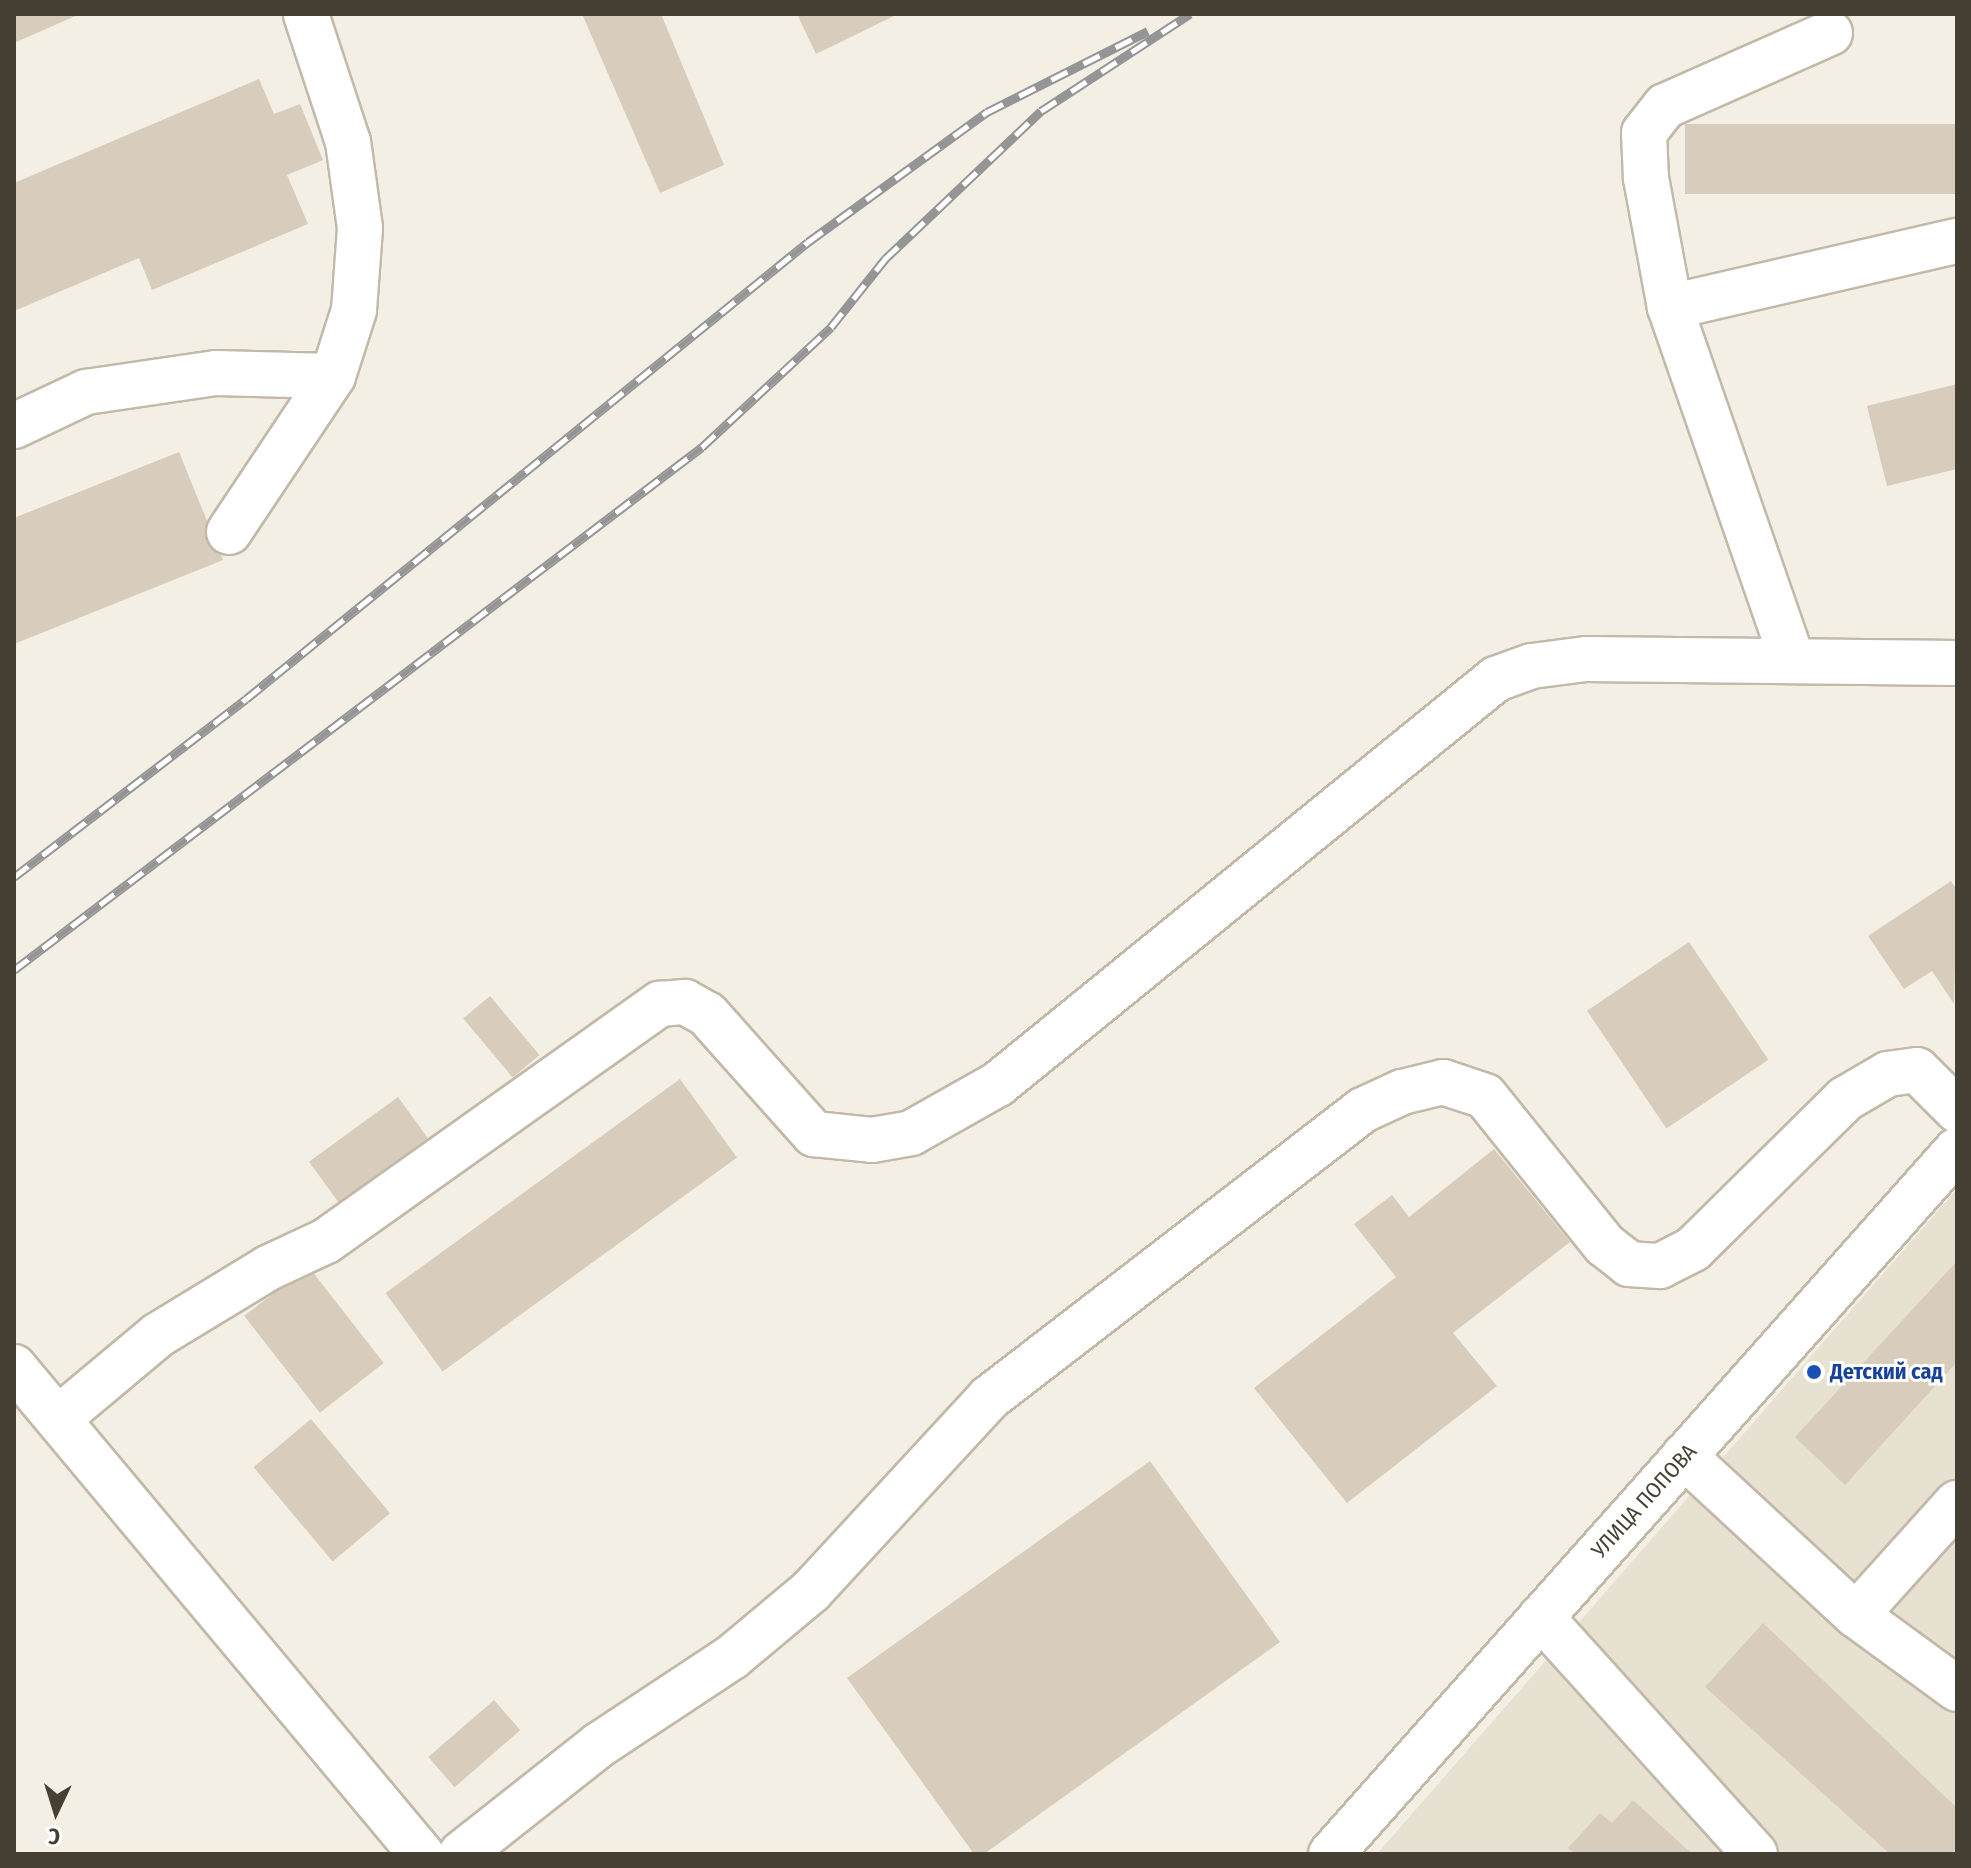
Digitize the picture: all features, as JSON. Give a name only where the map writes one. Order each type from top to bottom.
[{"type":"street","points":[[229,532],[333,376],[354,310],[360,228],[348,142],[306,14]]},
{"type":"street","points":[[1792,660],[1670,307],[1646,178],[1644,133],[1665,106],[1830,33]]},
{"type":"street","points":[[1670,307],[1957,241]]},
{"type":"street","points":[[14,426],[86,392],[216,373],[333,376]]},
{"type":"street","points":[[60,1417],[158,1335],[255,1276],[326,1241],[660,1004],[685,1002],[707,1014],[814,1134],[872,1140],[911,1133],[998,1084],[1496,679],[1532,666],[1586,659],[1957,663]]},
{"type":"street","points":[[461,1854],[599,1745],[732,1657],[811,1591],[989,1398],[1363,1110],[1443,1082],[1485,1096],[1605,1245],[1629,1264],[1660,1266],[1693,1249],[1845,1099],[1888,1074],[1917,1070],[1957,1110]]},
{"type":"street","name":"УЛИЦА ПОПОВА","points":[[1331,1854],[1957,1150]]},
{"type":"street","points":[[14,1367],[60,1417],[421,1854]]},
{"type":"street","points":[[1684,1456],[1856,1615],[1957,1689]]},
{"type":"street","points":[[1856,1615],[1957,1503]]},
{"type":"street","points":[[1541,1617],[1755,1854]]},
{"type":"shaded area","points":[[1957,1189],[1957,1854],[1377,1854]]},
{"type":"building","points":[[14,14],[80,14],[14,43]]},
{"type":"building","points":[[582,14],[661,14],[724,165],[660,193]]},
{"type":"building","points":[[797,14],[898,14],[816,54]]},
{"type":"building","points":[[259,79],[274,114],[300,104],[323,160],[287,175],[308,224],[152,290],[139,258],[14,311],[14,183]]},
{"type":"building","points":[[1685,124],[1957,124],[1957,194],[1685,194]]},
{"type":"building","points":[[1957,384],[1957,469],[1887,486],[1867,406]]},
{"type":"building","points":[[179,452],[223,560],[14,644],[14,518]]},
{"type":"building","points":[[1951,881],[1957,890],[1954,1004],[1932,971],[1904,989],[1868,936]]},
{"type":"building","points":[[1689,942],[1768,1060],[1666,1129],[1587,1011]]},
{"type":"building","points":[[490,996],[539,1055],[513,1077],[463,1018]]},
{"type":"building","points":[[680,1079],[737,1157],[443,1371],[386,1293]]},
{"type":"building","points":[[398,1097],[428,1138],[339,1203],[309,1162]]},
{"type":"building","points":[[1494,1149],[1570,1242],[1453,1333],[1497,1386],[1347,1503],[1254,1388],[1396,1277],[1354,1224],[1392,1195],[1409,1217]]},
{"type":"building","points":[[1957,1261],[1957,1362],[1845,1485],[1795,1437]]},
{"type":"building","points":[[308,1266],[384,1363],[320,1413],[244,1316]]},
{"type":"building","points":[[311,1419],[390,1513],[333,1561],[254,1467]]},
{"type":"building","points":[[1150,1461],[1280,1642],[984,1854],[974,1854],[847,1678]]},
{"type":"building","points":[[1763,1623],[1957,1808],[1957,1848],[1952,1854],[1890,1854],[1705,1687]]},
{"type":"building","points":[[494,1700],[520,1730],[455,1787],[428,1757]]},
{"type":"building","points":[[1633,1800],[1690,1852],[1575,1854],[1568,1848],[1600,1813],[1612,1823]]},
{"type":"railway","points":[[14,970],[702,447],[831,327],[885,259],[1041,111],[1190,14]]},
{"type":"railway","points":[[14,877],[246,699],[808,242],[987,112],[1148,31]]},
{"type":"place","name":"Детский сад","points":[[1814,1372]]}]
